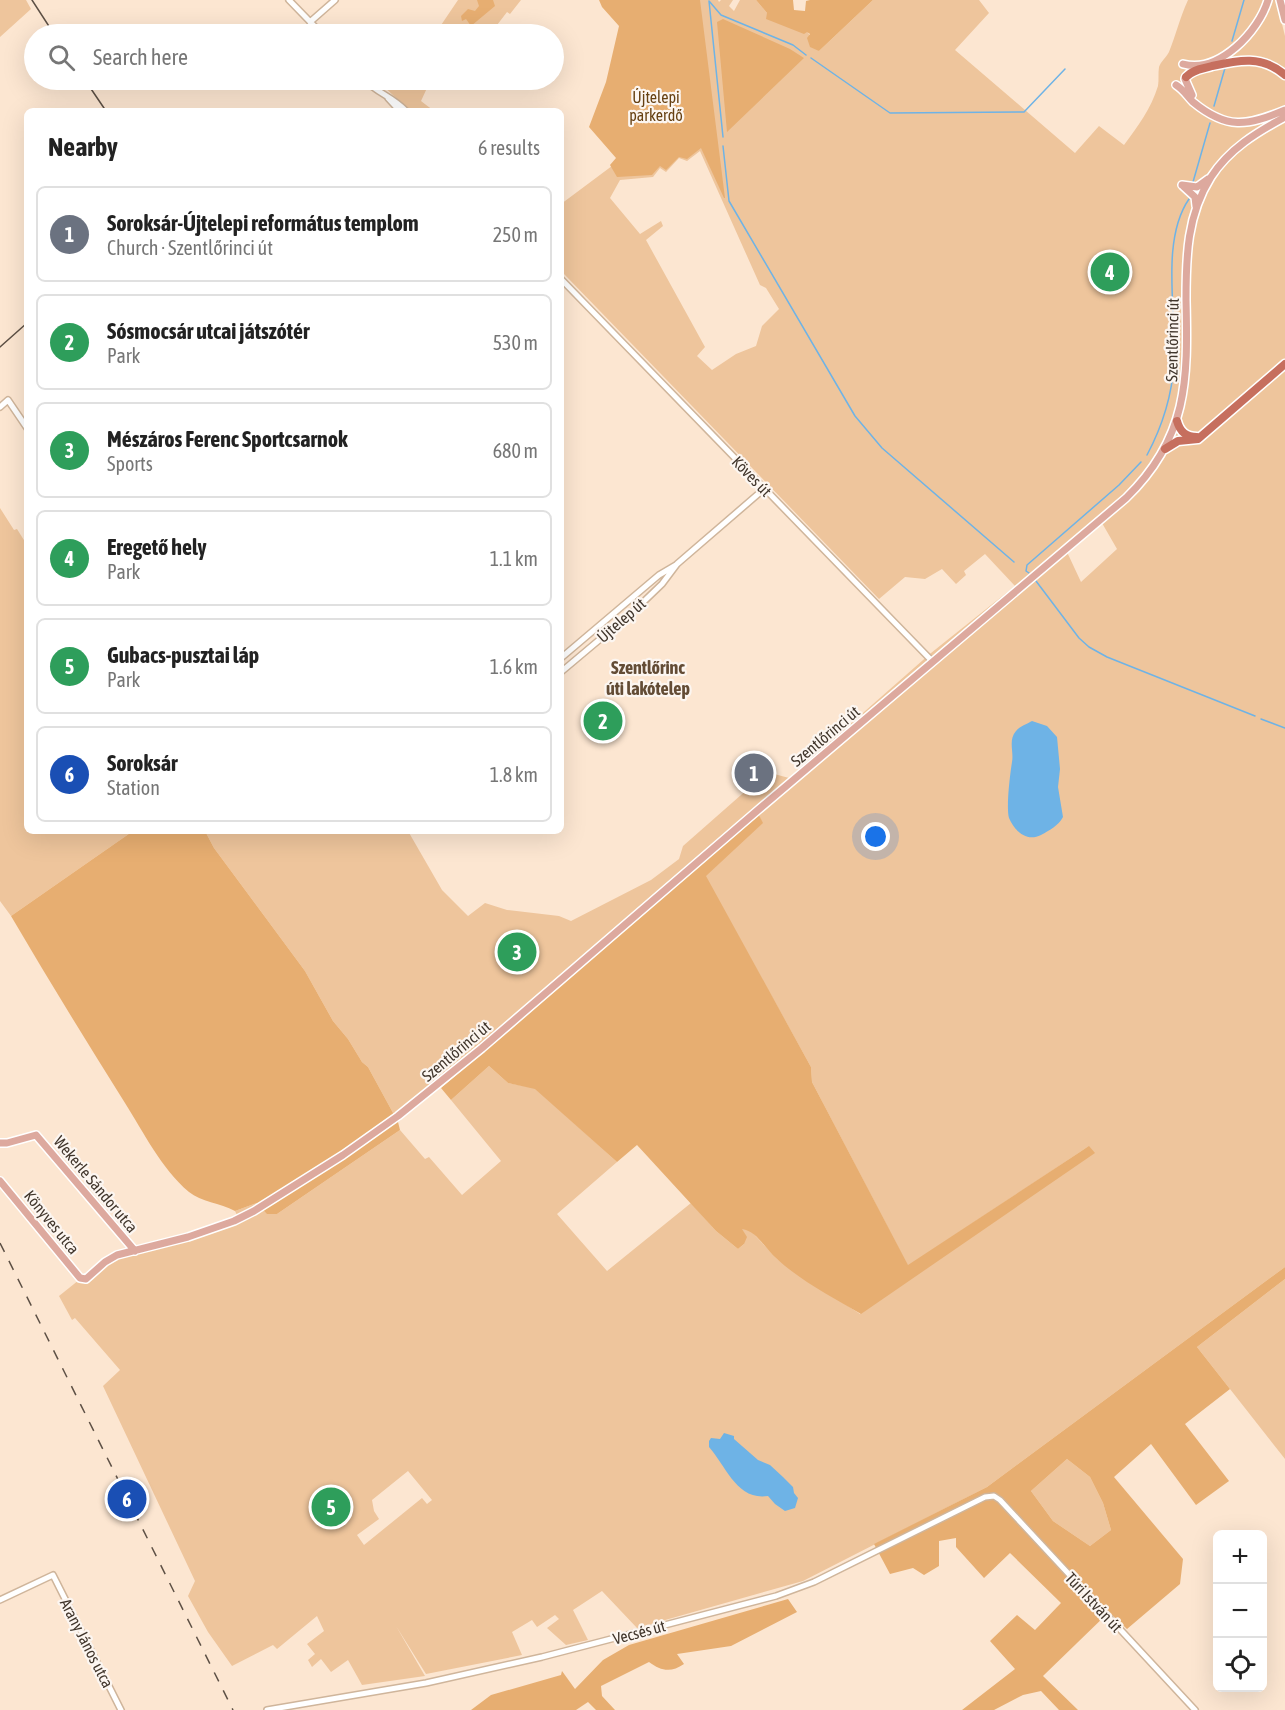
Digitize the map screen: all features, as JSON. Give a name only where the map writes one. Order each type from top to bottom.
[{"type":"highway","points":[[1186,78],[1195,70],[1245,60],[1264,62],[1285,75]]},
{"type":"highway","points":[[1165,449],[1181,441],[1193,441],[1200,437],[1285,364]]},
{"type":"highway","points":[[1178,421],[1179,427],[1185,434],[1200,437]]},
{"type":"highway","points":[[1172,433],[1188,438],[1200,437]]},
{"type":"highway","points":[[1172,433],[1181,441]]},
{"type":"main road","points":[[1184,64],[1194,66],[1207,63],[1237,47],[1262,18],[1268,0]]},
{"type":"main road","points":[[1280,0],[1285,20]]},
{"type":"main road","points":[[1186,78],[1192,95],[1199,105]]},
{"type":"main road","points":[[1176,85],[1217,119],[1237,124],[1253,122],[1285,111]]},
{"type":"main road","name":"Szentlőrinci út","points":[[84,1280],[110,1258],[188,1237],[234,1221],[254,1211],[343,1155],[398,1116],[482,1048],[1126,498],[1145,478],[1165,449],[1178,421],[1184,395],[1187,363],[1187,249],[1196,208],[1210,177],[1241,144],[1285,117]]},
{"type":"main road","points":[[1196,208],[1195,197],[1182,185],[1197,187],[1210,177]]},
{"type":"main road","name":"Wekerle Sándor utca","points":[[0,1143],[36,1135],[135,1251]]},
{"type":"main road","name":"Könyves utca","points":[[0,1181],[84,1280]]},
{"type":"street","points":[[289,0],[310,22],[335,0]]},
{"type":"street","points":[[379,90],[389,95],[403,108]]},
{"type":"street","points":[[385,94],[397,108]]},
{"type":"street","name":"Köves út","points":[[564,281],[933,662]]},
{"type":"street","points":[[0,406],[8,400],[24,424]]},
{"type":"street","name":"Újtelep út","points":[[564,655],[659,575],[677,564],[764,489]]},
{"type":"street","name":"Újtelep út","points":[[564,669],[636,609],[662,584],[677,564]]},
{"type":"street","name":"Vecsés út","points":[[267,1710],[469,1674],[784,1594],[814,1582],[985,1497],[992,1496]]},
{"type":"street","name":"Túri István út","points":[[992,1496],[1000,1500],[1195,1710]]},
{"type":"street","name":"Arany János utca","points":[[0,1600],[53,1575],[121,1710]]},
{"type":"shaded area","points":[[0,0],[26,0],[31,9],[0,37]]},
{"type":"shaded area","points":[[458,0],[521,0],[510,14],[507,12],[498,24],[442,24]]},
{"type":"shaded area","points":[[603,0],[718,0],[719,2],[733,0],[729,6],[734,11],[740,0],[756,0],[767,13],[807,31],[819,51],[873,0],[979,0],[989,13],[955,50],[1075,153],[1099,126],[1124,145],[1152,102],[1158,86],[1159,67],[1169,52],[1188,0],[1276,0],[1285,36],[1285,1267],[987,1487],[803,1581],[637,1628],[602,1591],[573,1610],[588,1640],[566,1645],[547,1628],[559,1619],[555,1615],[537,1627],[532,1620],[512,1632],[522,1655],[426,1674],[396,1626],[425,1676],[362,1685],[348,1660],[331,1672],[321,1659],[312,1667],[308,1660],[315,1654],[307,1644],[324,1631],[317,1616],[277,1649],[273,1645],[232,1666],[208,1632],[188,1596],[195,1581],[103,1386],[120,1370],[75,1318],[72,1320],[59,1296],[79,1280],[87,1284],[118,1257],[240,1221],[235,1211],[257,1203],[267,1213],[277,1214],[400,1130],[425,1159],[429,1157],[462,1195],[501,1161],[451,1100],[489,1066],[508,1083],[535,1088],[617,1162],[557,1214],[607,1271],[691,1203],[716,1231],[738,1249],[744,1244],[741,1228],[750,1230],[777,1259],[860,1314],[1089,1146],[908,1266],[812,1082],[811,1067],[705,876],[762,823],[759,815],[489,1048],[398,1122],[368,1067],[333,1021],[305,971],[214,848],[207,834],[410,834],[442,890],[468,916],[485,903],[507,910],[559,916],[571,921],[651,880],[679,859],[683,846],[767,772],[789,778],[931,653],[1015,586],[985,554],[964,571],[966,575],[956,584],[942,569],[925,579],[905,577],[879,599],[564,274],[564,202],[624,157],[692,97]],"holes":[[[700,151],[760,285],[766,288],[779,309],[762,326],[756,346],[736,354],[712,370],[697,356],[705,347],[646,240],[663,226],[661,221],[640,234],[610,198],[620,180],[653,177],[660,168],[666,172],[679,158],[687,161]],[[1102,523],[1117,549],[1081,582],[1067,552]],[[408,1471],[432,1500],[427,1504],[422,1498],[364,1545],[357,1535],[379,1519],[374,1511],[372,1500]]]},
{"type":"shaded area","points":[[388,90],[426,90],[421,101],[430,108],[407,108]]},
{"type":"shaded area","points":[[0,508],[14,530],[17,529],[24,540],[24,834],[129,834],[11,916],[0,901]]},
{"type":"shaded area","points":[[608,704],[620,720],[598,737],[586,721]]},
{"type":"shaded area","points":[[1285,1279],[1285,1459],[1197,1347]]},
{"type":"shaded area","points":[[1067,1459],[1090,1477],[1103,1503],[1111,1530],[1090,1546],[1053,1521],[1031,1491]]},
{"type":"green space","points":[[477,0],[493,0],[495,6],[473,24],[470,24],[466,19],[462,21],[461,16],[468,9],[475,11],[479,6]]},
{"type":"green space","name":"Újtelepi parkerdő","points":[[599,0],[700,0],[725,198],[701,148],[687,159],[679,157],[666,170],[660,166],[652,175],[617,177],[610,165],[616,158],[589,127],[606,82],[619,26],[602,7]]},
{"type":"green space","points":[[756,0],[793,0],[794,10],[805,11],[806,1],[810,0],[873,0],[819,51],[810,47],[807,38],[810,34],[807,32],[804,34],[766,19],[767,13]]},
{"type":"green space","points":[[723,19],[790,49],[804,58],[727,132],[717,22]]},
{"type":"green space","points":[[759,815],[763,823],[706,876],[811,1067],[812,1082],[908,1265],[1089,1146],[1095,1153],[861,1314],[786,1267],[757,1237],[747,1230],[742,1229],[747,1237],[738,1249],[716,1231],[637,1145],[617,1162],[535,1089],[508,1083],[489,1066],[451,1100],[441,1088]]},
{"type":"green space","points":[[129,834],[207,834],[214,848],[305,971],[333,1021],[368,1067],[398,1122],[400,1130],[277,1214],[267,1214],[257,1203],[235,1211],[194,1195],[179,1183],[161,1161],[11,916]]},
{"type":"green space","points":[[1285,1267],[1285,1279],[1197,1347],[1230,1389],[1185,1424],[1229,1481],[1196,1505],[1151,1444],[1114,1477],[1183,1559],[1180,1584],[1127,1629],[1109,1612],[1043,1676],[1078,1710],[1059,1710],[1041,1691],[1023,1695],[994,1710],[962,1710],[1015,1669],[990,1641],[1017,1615],[1035,1630],[1061,1603],[1010,1553],[984,1578],[956,1547],[956,1538],[939,1541],[939,1566],[924,1575],[913,1568],[890,1574],[874,1544],[987,1487]],"holes":[[[1067,1459],[1090,1477],[1103,1503],[1111,1530],[1090,1546],[1053,1521],[1031,1491]]]},
{"type":"green space","points":[[788,1599],[797,1612],[731,1646],[677,1654],[684,1664],[670,1670],[662,1669],[649,1662],[601,1686],[602,1696],[615,1710],[596,1710],[588,1702],[576,1710],[471,1710],[491,1695],[561,1675],[562,1671],[575,1689],[603,1660],[629,1645]]},
{"type":"water","points":[[1032,721],[1047,726],[1057,737],[1060,769],[1058,787],[1063,817],[1051,829],[1036,837],[1026,836],[1015,828],[1009,818],[1008,807],[1012,738],[1018,729]]},
{"type":"water","points":[[724,1433],[734,1436],[734,1439],[758,1460],[770,1465],[793,1487],[798,1498],[795,1508],[785,1511],[768,1496],[748,1493],[733,1481],[709,1447],[711,1438],[720,1439]]},
{"type":"waterway","points":[[1232,41],[1244,0]]},
{"type":"waterway","points":[[709,1],[723,137]]},
{"type":"waterway","points":[[709,1],[721,15],[793,45],[806,55]]},
{"type":"waterway","points":[[811,58],[890,113],[1024,112],[1065,69]]},
{"type":"waterway","points":[[1214,106],[1225,68]]},
{"type":"waterway","points":[[1193,182],[1210,123]]},
{"type":"waterway","points":[[723,146],[729,201],[855,416],[882,448],[1014,562]]},
{"type":"waterway","points":[[1147,455],[1158,433],[1171,387],[1174,363],[1172,257],[1180,216],[1189,199]]},
{"type":"waterway","points":[[1029,573],[1026,571],[1027,565],[1119,485],[1141,462]]},
{"type":"waterway","points":[[1036,581],[1079,638],[1089,647],[1107,657],[1255,716]]},
{"type":"waterway","points":[[1261,719],[1285,728]]},
{"type":"tram line","points":[[32,0],[48,24]]},
{"type":"tram line","points":[[92,90],[104,108]]},
{"type":"tram line","points":[[0,347],[24,326]]},
{"type":"railway","points":[[0,1243],[233,1710]]},
{"type":"place","name":"Eregető hely","points":[[1110,272]]},
{"type":"place","name":"Sósmocsár utcai játszótér","points":[[603,721]]},
{"type":"place","name":"Soroksár-Újtelepi református templom","points":[[754,773]]},
{"type":"place","name":"Mészáros Ferenc Sportcsarnok","points":[[517,952]]},
{"type":"place","name":"Soroksár","points":[[127,1499]]},
{"type":"place","name":"Gubacs-pusztai láp","points":[[331,1507]]},
{"type":"district","name":"Szentlőrinc úti lakótelep","points":[[648,677]]}]
